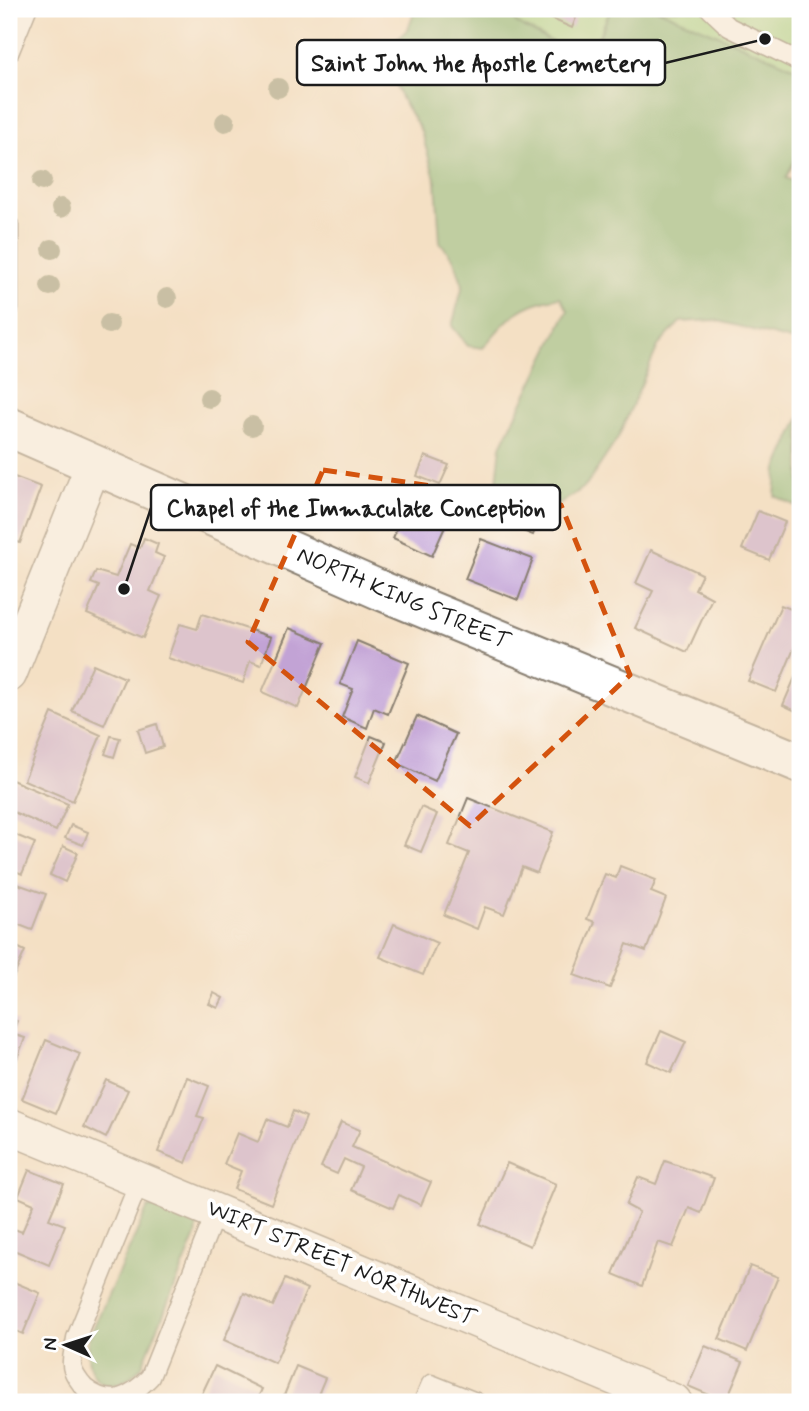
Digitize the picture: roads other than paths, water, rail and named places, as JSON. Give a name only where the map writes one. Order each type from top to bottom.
[{"type":"main road","name":"NORTH KING STREET","points":[[9,428],[382,591],[800,763]]},
{"type":"street","points":[[9,674],[93,466]]},
{"type":"street","name":"WIRT STREET NORTHWEST","points":[[9,1126],[674,1402]]},
{"type":"lane","points":[[10,44],[27,9]]},
{"type":"lane","points":[[710,9],[729,27],[800,62]]},
{"type":"lane","points":[[9,225],[9,309]]},
{"type":"lane","points":[[140,1180],[76,1338],[72,1365],[81,1384],[97,1398],[116,1401],[135,1393],[150,1377],[216,1212]]},
{"type":"lane","points":[[423,1402],[431,1384],[476,1402]]},
{"type":"place","name":"Saint John the Apostle Cemetery","points":[[765,39]]},
{"type":"place","name":"Chapel of the Immaculate Conception","points":[[124,589]]}]
